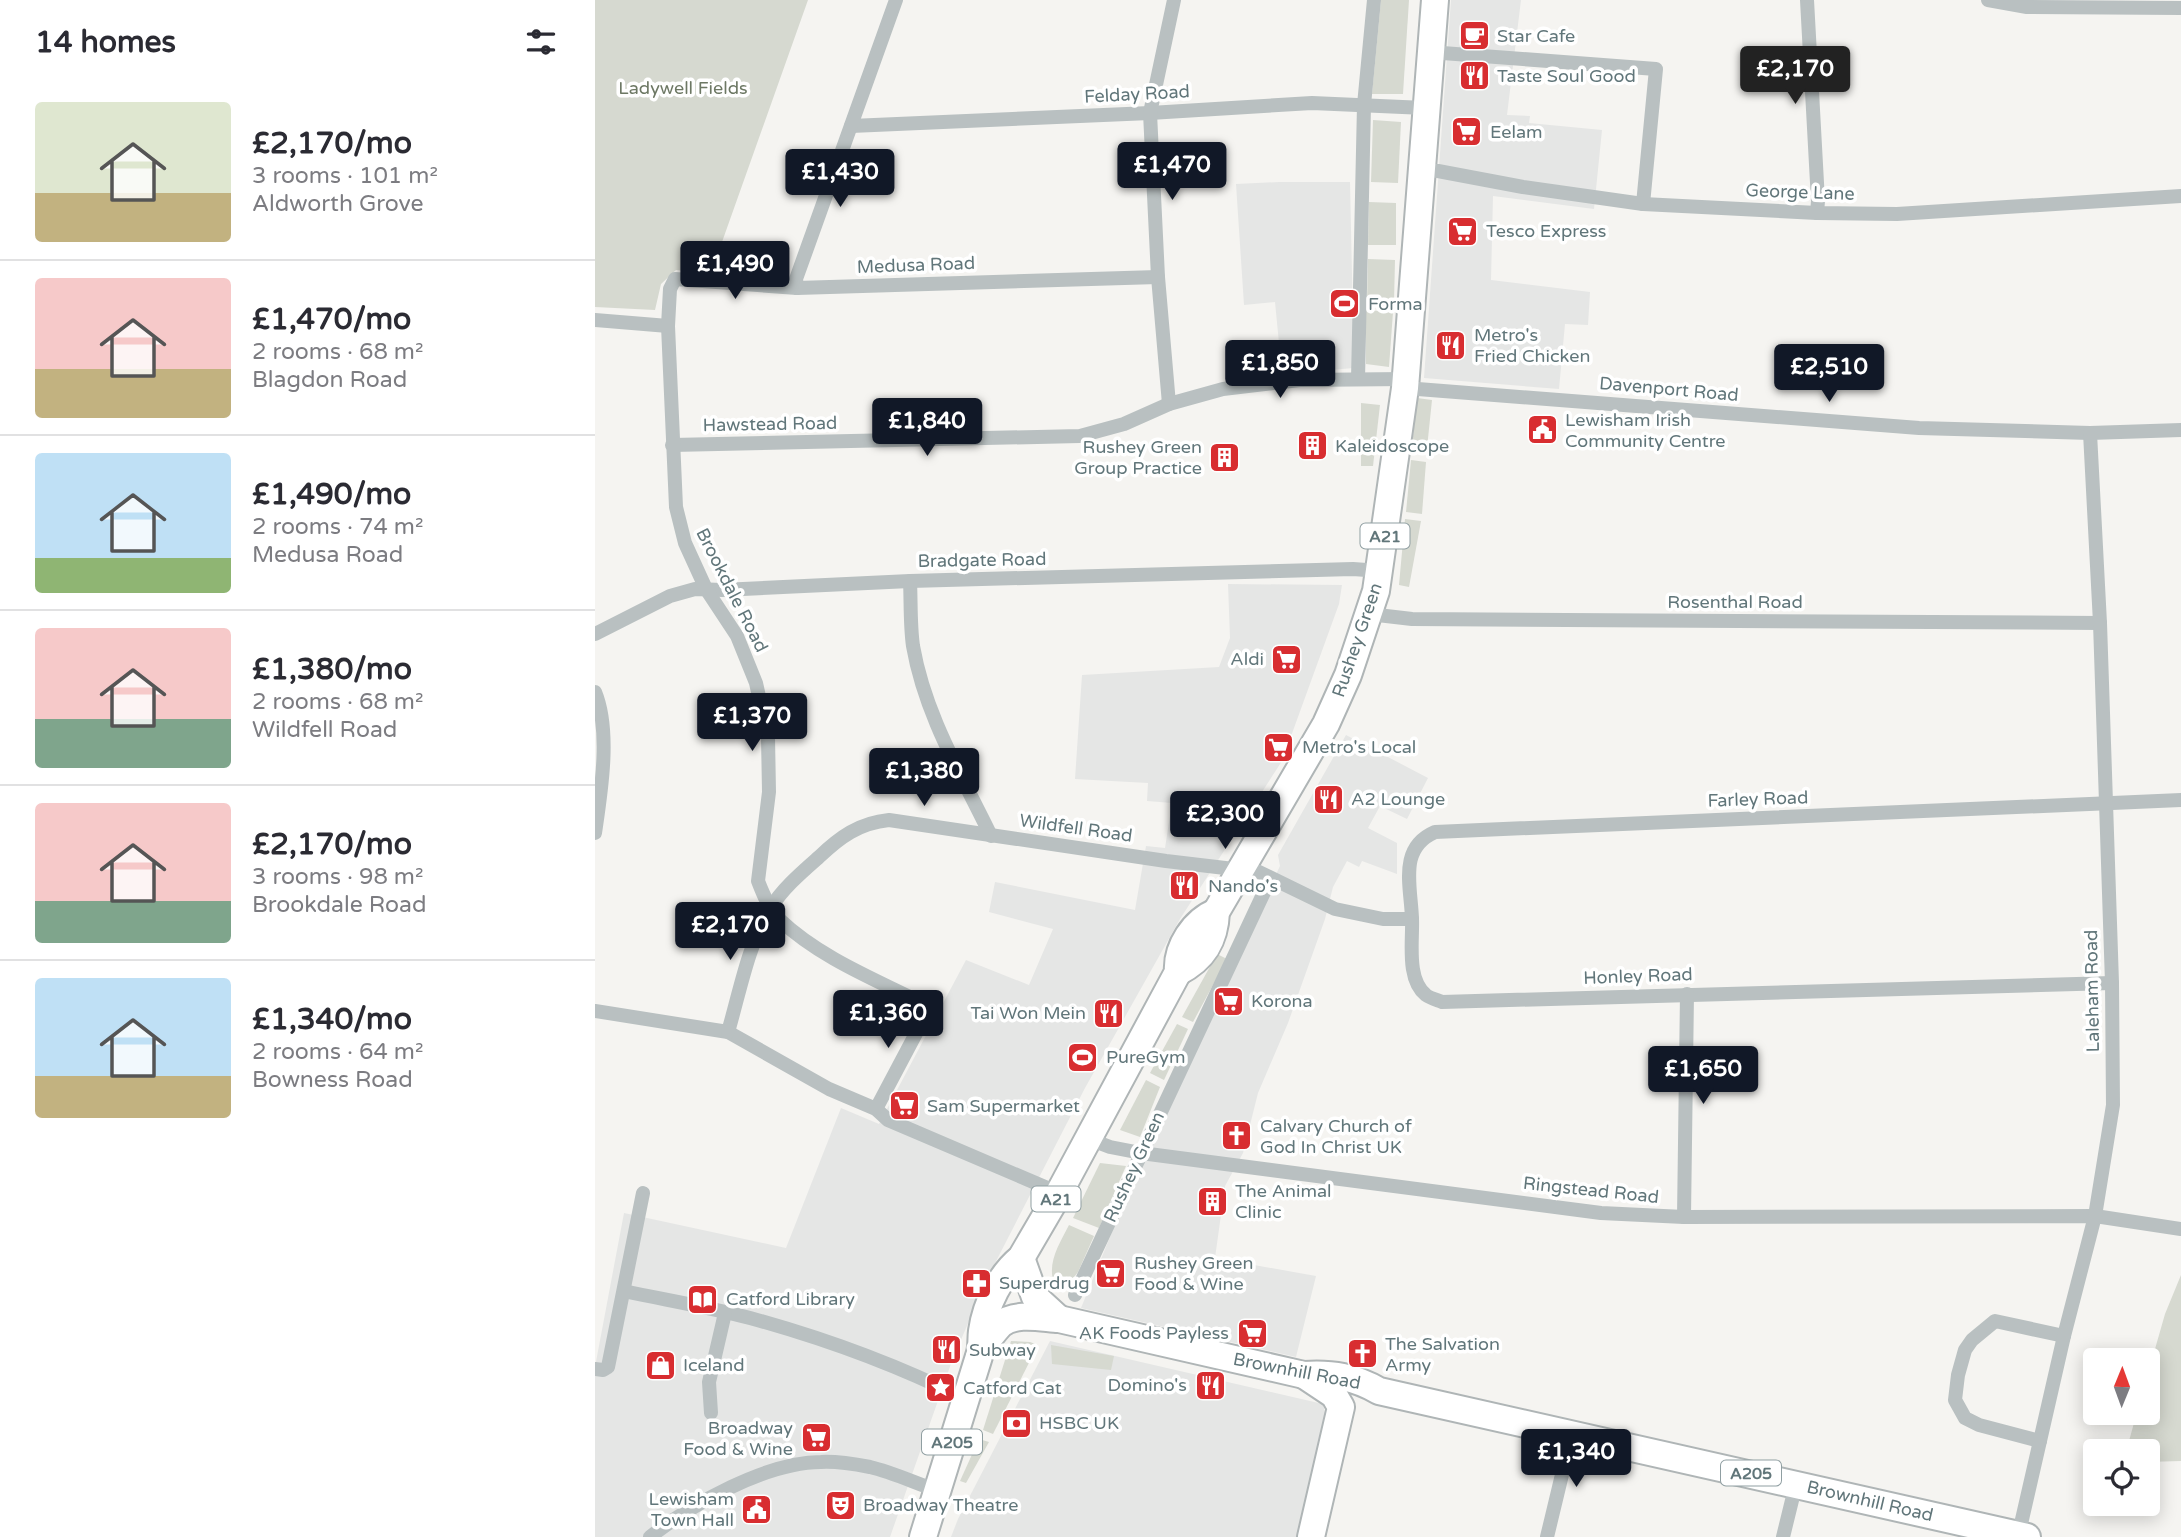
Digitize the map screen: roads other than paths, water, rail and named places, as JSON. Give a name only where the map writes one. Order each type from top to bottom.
[{"type":"highway","name":"A21","points":[[1421,170],[1435,0]]},
{"type":"highway","name":"Rushey Green","points":[[923,1537],[982,1347],[983,1324],[996,1290],[1009,1268],[1021,1258],[1059,1192],[1178,972],[1195,963],[1215,932],[1216,912],[1326,724],[1348,675],[1369,614],[1380,571],[1406,383],[1421,170]]},
{"type":"highway","points":[[1021,1258],[1035,1297],[1059,1319]]},
{"type":"highway","name":"Brownhill Road","points":[[982,1347],[1003,1322],[1023,1317],[1059,1319],[1304,1375],[1329,1374],[1362,1381],[1379,1391],[2021,1536]]},
{"type":"highway","name":"A205","points":[[1304,1375],[1334,1395],[1341,1407]]},
{"type":"highway","points":[[1311,1537],[1341,1407],[1354,1399],[1379,1391]]},
{"type":"street","points":[[797,288],[796,279],[896,0]]},
{"type":"street","points":[[1169,404],[1150,113],[1174,0]]},
{"type":"street","points":[[1358,379],[1364,105],[1374,0]]},
{"type":"street","points":[[1807,0],[1817,213]]},
{"type":"street","points":[[1988,0],[2027,7],[2181,8]]},
{"type":"street","points":[[1429,52],[1656,69],[1643,204]]},
{"type":"street","name":"Felday Road","points":[[851,126],[1312,103],[1425,108]]},
{"type":"street","name":"George Lane","points":[[1421,170],[1643,204],[1817,213],[1907,213],[2181,196]]},
{"type":"street","name":"Medusa Road","points":[[675,279],[797,288],[1159,276]]},
{"type":"street","name":"Brookdale Road","points":[[675,279],[670,289],[668,326],[675,507],[679,526],[706,589],[737,636],[756,682],[768,737],[769,792],[758,881],[771,908]]},
{"type":"street","points":[[595,320],[668,326]]},
{"type":"street","name":"Hawstead Road","points":[[672,445],[1080,436],[1124,424],[1169,404],[1234,387],[1300,380],[1358,379],[1406,383]]},
{"type":"street","name":"Davenport Road","points":[[1406,383],[1906,427],[2090,433],[2181,430]]},
{"type":"street","name":"Laleham Road","points":[[2021,1536],[2064,1336],[2095,1216],[2113,1105],[2112,983],[2100,623],[2090,433]]},
{"type":"street","name":"Bradgate Road","points":[[595,634],[670,596],[695,589],[1353,569],[1380,571]]},
{"type":"street","points":[[910,581],[913,644],[922,684],[944,742],[991,836]]},
{"type":"street","name":"Rosenthal Road","points":[[1369,614],[1412,619],[2100,623]]},
{"type":"street","points":[[595,692],[602,720],[603,749],[595,833]]},
{"type":"street","name":"Farley Road","points":[[1412,919],[1410,858],[1413,847],[1423,837],[1435,832],[2181,800]]},
{"type":"street","name":"Wildfell Road","points":[[771,908],[801,873],[833,844],[859,825],[889,820],[1241,871]]},
{"type":"street","points":[[1241,871],[1259,872],[1335,909],[1384,919],[1412,919]]},
{"type":"street","name":"Rushey Green","points":[[1075,1295],[1266,888]]},
{"type":"street","points":[[728,1032],[753,947],[771,908]]},
{"type":"street","points":[[771,908],[778,918],[820,949],[930,1007],[876,1110]]},
{"type":"street","name":"Honley Road","points":[[1412,919],[1416,980],[1426,995],[1442,1002],[2112,983]]},
{"type":"street","points":[[1684,1217],[1687,994]]},
{"type":"street","points":[[595,1011],[728,1032],[829,1089],[876,1110],[888,1120],[1059,1192]]},
{"type":"street","name":"Ringstead Road","points":[[1089,1139],[1110,1147],[1140,1153],[1601,1213],[1684,1217],[2095,1216],[2181,1229]]},
{"type":"street","points":[[595,1369],[603,1370],[608,1367],[643,1193]]},
{"type":"street","points":[[624,1291],[725,1313],[818,1338],[965,1399]]},
{"type":"street","points":[[711,1413],[709,1382],[725,1313]]},
{"type":"street","points":[[2041,1441],[1979,1425],[1965,1418],[1955,1400],[1958,1376],[1965,1350],[1972,1340],[1995,1321],[2064,1336]]},
{"type":"street","points":[[1547,1537],[1572,1433]]},
{"type":"street","points":[[650,1537],[674,1518],[740,1482],[799,1464],[821,1462],[873,1468],[936,1490]]},
{"type":"street","points":[[1783,1537],[1796,1484]]},
{"type":"place","name":"Star Cafe","points":[[1474,36]]},
{"type":"place","name":"Taste Soul Good","points":[[1474,76]]},
{"type":"place","name":"Eelam","points":[[1467,132]]},
{"type":"place","name":"Tesco Express","points":[[1463,231]]},
{"type":"place","name":"Forma","points":[[1345,304]]},
{"type":"place","name":"Metro's Fried Chicken","points":[[1451,345]]},
{"type":"place","name":"Lewisham Irish Community Centre","points":[[1542,430]]},
{"type":"place","name":"Kaleidoscope","points":[[1312,446]]},
{"type":"place","name":"Rushey Green Group Practice","points":[[1225,457]]},
{"type":"place","name":"Aldi","points":[[1287,659]]},
{"type":"place","name":"Metro's Local","points":[[1279,747]]},
{"type":"place","name":"A2 Lounge","points":[[1328,799]]},
{"type":"place","name":"Nando's","points":[[1185,886]]},
{"type":"place","name":"Korona","points":[[1228,1001]]},
{"type":"place","name":"Tai Won Mein","points":[[1109,1013]]},
{"type":"place","name":"PureGym","points":[[1083,1057]]},
{"type":"place","name":"Sam Supermarket","points":[[904,1106]]},
{"type":"place","name":"Calvary Church of God In Christ UK","points":[[1237,1136]]},
{"type":"place","name":"The Animal Clinic","points":[[1212,1201]]},
{"type":"place","name":"Rushey Green Food & Wine","points":[[1111,1273]]},
{"type":"place","name":"Superdrug","points":[[976,1283]]},
{"type":"place","name":"Catford Library","points":[[703,1299]]},
{"type":"place","name":"AK Foods Payless","points":[[1252,1333]]},
{"type":"place","name":"Subway","points":[[946,1350]]},
{"type":"place","name":"The Salvation Army","points":[[1362,1354]]},
{"type":"place","name":"Iceland","points":[[660,1365]]},
{"type":"place","name":"Domino's","points":[[1210,1385]]},
{"type":"place","name":"Catford Cat","points":[[940,1388]]},
{"type":"place","name":"HSBC UK","points":[[1016,1423]]},
{"type":"place","name":"Broadway Food & Wine","points":[[816,1438]]},
{"type":"place","name":"Broadway Theatre","points":[[840,1505]]},
{"type":"place","name":"Lewisham Town Hall","points":[[757,1509]]},
{"type":"park label","name":"Ladywell Fields","points":[[683,88]]}]
